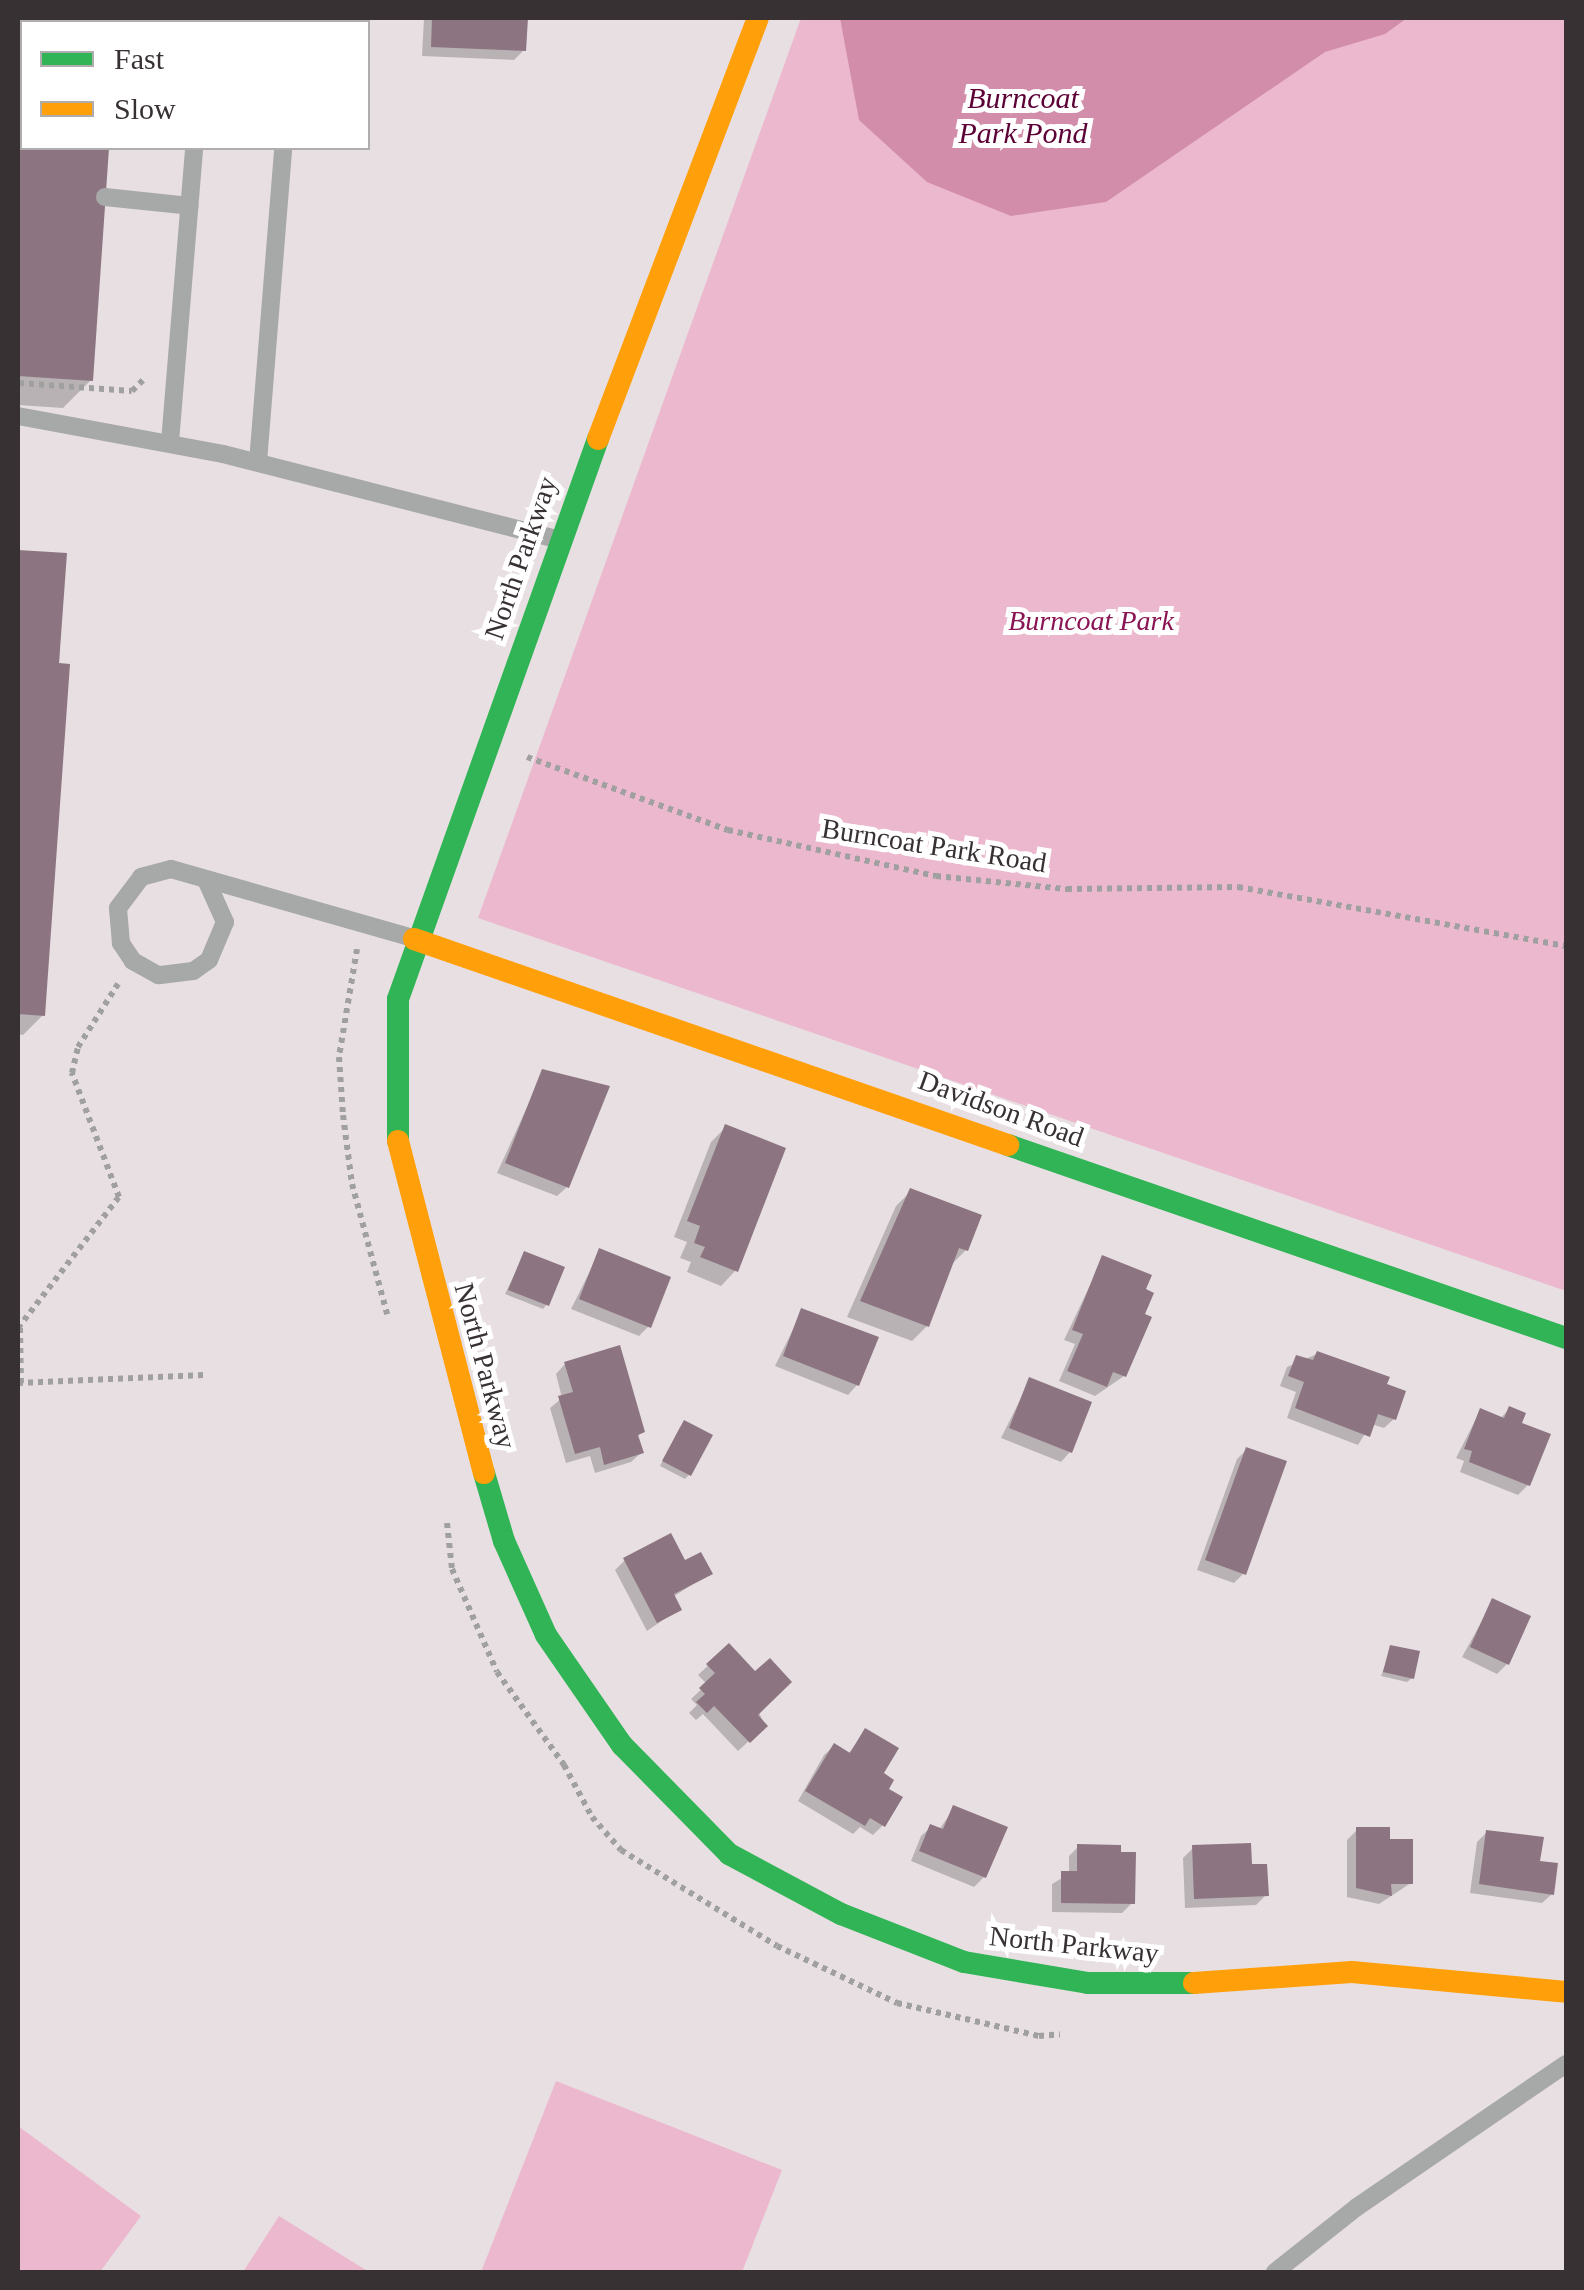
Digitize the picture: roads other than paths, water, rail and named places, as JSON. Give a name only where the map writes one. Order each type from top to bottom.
[{"type":"street","name":"North Parkway","points":[[758,18],[710,156],[558,539],[414,939],[394,1046],[399,1155],[446,1347],[504,1541],[546,1635],[601,1720],[729,1854],[904,1940],[1034,1976],[1156,1986],[1352,1972],[1566,1992]]},
{"type":"street","name":"Davidson Road","points":[[414,939],[1566,1338]]},
{"type":"lane","points":[[170,442],[194,150]]},
{"type":"lane","points":[[258,462],[283,150]]},
{"type":"lane","points":[[106,197],[190,206]]},
{"type":"lane","points":[[18,416],[170,442],[258,462],[558,539]]},
{"type":"lane","points":[[207,882],[224,922],[209,960],[193,971],[158,975],[133,961],[116,924],[124,894],[141,877],[171,868],[207,882],[414,939]]},
{"type":"lane","points":[[1275,2272],[1357,2207],[1566,2064]]},
{"type":"water","name":"Burncoat Park Pond","points":[[840,18],[1407,18],[1385,34],[1325,52],[1106,202],[1011,216],[927,182],[859,120]]},
{"type":"park label","name":"Burncoat Park","points":[[1091,621]]}]
